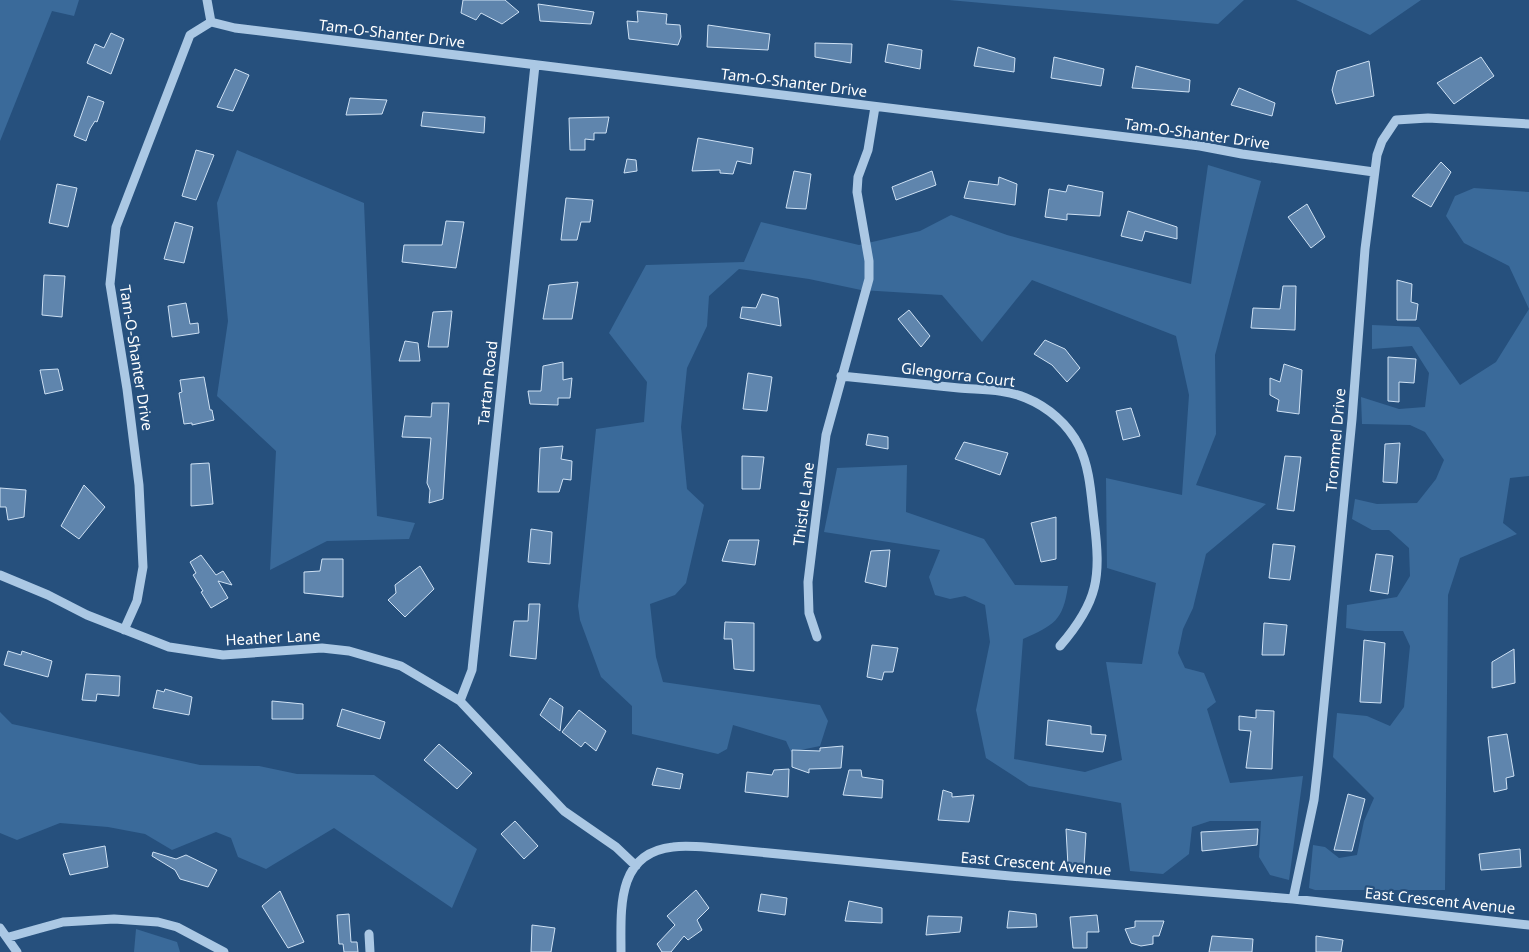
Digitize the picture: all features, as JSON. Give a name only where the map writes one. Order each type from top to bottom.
[{"type":"street","points":[[207,0],[211,22]]},
{"type":"street","name":"Tam-O-Shanter Drive","points":[[124,630],[137,601],[143,567],[140,485],[127,389],[112,306],[110,284],[111,258],[116,227],[190,35],[211,22],[235,28],[1200,146],[1242,154],[1374,172]]},
{"type":"street","name":"Tartan Road","points":[[460,701],[472,670],[536,65]]},
{"type":"street","points":[[841,376],[868,289],[869,261],[857,192],[858,177],[868,150],[875,107]]},
{"type":"street","name":"Trommel Drive","points":[[1293,899],[1314,800],[1374,172],[1382,141],[1396,120],[1428,118],[1529,124]]},
{"type":"street","name":"Thistle Lane","points":[[817,637],[809,613],[808,582],[826,435],[841,376]]},
{"type":"street","name":"Glengorra Court","points":[[841,376],[1009,392],[1043,407],[1068,429],[1085,462],[1098,556],[1097,576],[1087,610],[1076,628],[1060,646]]},
{"type":"street","name":"Heather Lane","points":[[0,575],[48,595],[87,615],[169,647],[198,653],[248,655],[295,649],[322,648],[349,651],[401,666],[460,701],[564,811],[616,847],[636,866]]},
{"type":"street","name":"East Crescent Avenue","points":[[621,952],[621,901],[624,887],[636,866],[654,852],[668,847],[716,848],[1010,876],[1293,899],[1529,925]]},
{"type":"street","points":[[9,937],[63,922],[114,919],[158,922],[177,927],[224,952]]},
{"type":"street","points":[[0,928],[9,937],[17,952]]},
{"type":"street","points":[[369,934],[370,952]]},
{"type":"shaded area","points":[[0,0],[79,0],[74,16],[52,11],[0,141]]},
{"type":"shaded area","points":[[949,0],[1244,0],[1218,24]]},
{"type":"shaded area","points":[[1296,0],[1421,0],[1370,35]]},
{"type":"shaded area","points":[[237,150],[364,203],[377,516],[415,523],[409,539],[327,541],[270,570],[276,451],[217,396],[228,321],[217,203]]},
{"type":"shaded area","points":[[1208,165],[1261,181],[1215,355],[1216,434],[1196,485],[1266,504],[1206,554],[1193,608],[1183,629],[1178,653],[1185,668],[1204,673],[1216,702],[1207,709],[1230,783],[1303,776],[1289,880],[1270,875],[1259,857],[1261,821],[1210,821],[1192,827],[1189,854],[1163,874],[1130,871],[1121,803],[1029,786],[986,758],[976,710],[990,642],[985,605],[965,596],[950,599],[935,595],[929,577],[940,550],[824,532],[837,468],[907,465],[906,512],[984,539],[1015,585],[1068,586],[1063,607],[1055,620],[1042,630],[1023,639],[1014,759],[1085,772],[1122,760],[1106,662],[1142,664],[1156,583],[1107,568],[1106,478],[1182,495],[1189,395],[1176,336],[1032,280],[982,342],[942,295],[861,290],[809,279],[739,269],[709,296],[707,326],[687,368],[681,427],[687,489],[704,505],[686,583],[675,595],[650,604],[656,657],[663,682],[820,705],[828,721],[820,746],[791,752],[786,741],[733,725],[727,749],[718,754],[632,734],[632,706],[601,677],[580,620],[578,606],[596,429],[644,422],[647,382],[609,333],[646,265],[744,262],[761,222],[859,245],[920,231],[951,215],[1007,235],[1191,284]]},
{"type":"shaded area","points":[[1474,188],[1529,192],[1529,309],[1509,266],[1464,243],[1446,216],[1455,196]]},
{"type":"shaded area","points":[[1529,309],[1529,476],[1510,478],[1503,523],[1517,534],[1460,558],[1448,595],[1445,890],[1315,890],[1309,888],[1313,845],[1325,847],[1339,858],[1357,855],[1364,821],[1374,798],[1333,757],[1337,713],[1367,716],[1390,726],[1404,707],[1410,646],[1403,631],[1365,631],[1346,628],[1347,605],[1397,597],[1410,576],[1409,548],[1389,530],[1372,530],[1352,519],[1355,499],[1377,504],[1417,503],[1436,479],[1444,460],[1425,432],[1410,425],[1362,424],[1361,397],[1399,409],[1425,407],[1429,373],[1412,346],[1372,349],[1372,325],[1419,327],[1460,385],[1496,362]]},
{"type":"shaded area","points":[[0,712],[12,724],[200,765],[259,766],[297,774],[374,775],[477,849],[452,908],[334,828],[266,869],[238,857],[231,838],[216,832],[172,850],[145,834],[108,827],[60,823],[17,840],[0,833]]},
{"type":"shaded area","points":[[136,929],[177,942],[180,952],[134,952]]},
{"type":"building","points":[[463,0],[505,0],[519,12],[502,24],[481,13],[476,20],[461,13]]},
{"type":"building","points":[[538,4],[594,12],[591,24],[540,21]]},
{"type":"building","points":[[637,11],[667,14],[666,24],[680,25],[681,37],[678,45],[629,39],[627,21],[638,22]]},
{"type":"building","points":[[708,25],[770,34],[768,50],[707,47]]},
{"type":"building","points":[[111,33],[124,39],[111,74],[87,63],[95,44],[104,48]]},
{"type":"building","points":[[815,43],[852,44],[851,63],[815,57]]},
{"type":"building","points":[[888,44],[922,50],[920,69],[885,62]]},
{"type":"building","points":[[978,47],[1015,58],[1014,72],[974,66]]},
{"type":"building","points":[[1054,57],[1104,69],[1101,86],[1051,78]]},
{"type":"building","points":[[1481,57],[1494,76],[1454,104],[1437,83]]},
{"type":"building","points":[[1369,61],[1374,96],[1336,104],[1332,90],[1337,71]]},
{"type":"building","points":[[1136,66],[1190,80],[1189,92],[1132,88]]},
{"type":"building","points":[[235,69],[249,75],[233,111],[217,107]]},
{"type":"building","points":[[1239,88],[1275,103],[1272,116],[1231,105]]},
{"type":"building","points":[[88,96],[104,102],[97,122],[95,121],[90,129],[86,141],[74,136]]},
{"type":"building","points":[[350,98],[387,100],[382,114],[346,115]]},
{"type":"building","points":[[423,112],[485,117],[484,133],[421,126]]},
{"type":"building","points":[[609,117],[606,133],[594,133],[594,140],[585,139],[585,150],[570,150],[569,118]]},
{"type":"building","points":[[698,138],[753,148],[751,164],[737,161],[733,174],[720,173],[720,170],[692,171]]},
{"type":"building","points":[[196,150],[214,155],[196,200],[182,196]]},
{"type":"building","points":[[627,159],[636,160],[637,171],[624,173]]},
{"type":"building","points":[[1441,162],[1451,172],[1431,207],[1412,196]]},
{"type":"building","points":[[794,171],[811,174],[806,209],[786,208]]},
{"type":"building","points":[[932,171],[936,185],[896,200],[892,187]]},
{"type":"building","points":[[999,177],[1017,184],[1015,205],[964,198],[969,181],[998,185]]},
{"type":"building","points":[[57,184],[77,188],[68,227],[49,223]]},
{"type":"building","points":[[1068,185],[1103,192],[1100,216],[1067,214],[1067,220],[1045,217],[1049,189],[1066,192]]},
{"type":"building","points":[[566,198],[593,200],[590,222],[581,222],[577,240],[561,240]]},
{"type":"building","points":[[1307,204],[1325,237],[1311,248],[1288,217]]},
{"type":"building","points":[[1128,211],[1177,227],[1177,239],[1145,231],[1142,241],[1121,236]]},
{"type":"building","points":[[446,221],[464,222],[456,268],[402,262],[404,245],[442,245]]},
{"type":"building","points":[[175,222],[193,227],[184,263],[164,259]]},
{"type":"building","points":[[44,275],[65,276],[62,317],[42,315]]},
{"type":"building","points":[[1397,280],[1412,284],[1411,302],[1418,304],[1416,320],[1397,320]]},
{"type":"building","points":[[578,282],[572,319],[543,319],[549,285]]},
{"type":"building","points":[[1283,286],[1296,286],[1295,330],[1251,328],[1253,308],[1280,309]]},
{"type":"building","points":[[762,294],[778,298],[781,326],[740,318],[742,307],[756,308]]},
{"type":"building","points":[[186,303],[190,324],[198,323],[199,333],[172,337],[168,306]]},
{"type":"building","points":[[909,310],[930,336],[921,347],[898,319]]},
{"type":"building","points":[[452,311],[448,347],[428,347],[433,312]]},
{"type":"building","points":[[1045,340],[1065,349],[1080,368],[1067,382],[1052,365],[1034,354]]},
{"type":"building","points":[[405,341],[418,343],[420,361],[399,361]]},
{"type":"building","points":[[1388,357],[1416,359],[1414,383],[1399,382],[1399,402],[1388,401]]},
{"type":"building","points":[[563,362],[563,380],[572,378],[570,398],[558,398],[558,405],[530,404],[528,391],[541,391],[543,366]]},
{"type":"building","points":[[1284,364],[1302,370],[1299,414],[1277,411],[1279,400],[1270,395],[1270,378],[1280,382]]},
{"type":"building","points":[[58,369],[63,390],[45,394],[40,370]]},
{"type":"building","points":[[748,373],[772,377],[767,411],[743,409]]},
{"type":"building","points":[[204,377],[210,410],[212,410],[214,420],[192,425],[192,423],[184,424],[179,393],[182,392],[180,380]]},
{"type":"building","points":[[432,403],[449,403],[443,499],[429,503],[430,490],[427,483],[431,438],[402,437],[405,416],[431,417]]},
{"type":"building","points":[[1131,408],[1140,436],[1123,440],[1116,411]]},
{"type":"building","points":[[868,434],[888,437],[888,449],[866,445]]},
{"type":"building","points":[[964,442],[1008,453],[1000,475],[955,459]]},
{"type":"building","points":[[1400,443],[1397,483],[1383,482],[1385,444]]},
{"type":"building","points":[[563,446],[561,459],[572,461],[571,480],[563,479],[559,492],[538,492],[540,448]]},
{"type":"building","points":[[742,456],[764,457],[760,489],[742,489]]},
{"type":"building","points":[[1285,456],[1301,457],[1294,511],[1277,509]]},
{"type":"building","points":[[209,463],[213,504],[191,506],[191,464]]},
{"type":"building","points":[[84,485],[105,507],[79,539],[61,526]]},
{"type":"building","points":[[0,488],[26,490],[24,517],[8,520],[6,507],[0,507]]},
{"type":"building","points":[[1056,517],[1056,559],[1041,562],[1031,523]]},
{"type":"building","points":[[531,529],[552,532],[550,564],[528,562]]},
{"type":"building","points":[[729,540],[759,540],[755,565],[722,561]]},
{"type":"building","points":[[1273,544],[1295,546],[1290,580],[1269,578]]},
{"type":"building","points":[[890,550],[886,587],[865,582],[871,551]]},
{"type":"building","points":[[1376,554],[1393,556],[1388,594],[1370,591]]},
{"type":"building","points":[[201,555],[216,575],[223,571],[232,585],[218,581],[228,598],[211,608],[193,575],[196,573],[190,562]]},
{"type":"building","points":[[322,559],[343,559],[343,597],[304,593],[304,572],[320,571]]},
{"type":"building","points":[[420,566],[434,589],[405,617],[388,600],[396,593],[395,585]]},
{"type":"building","points":[[529,604],[540,604],[536,659],[510,656],[514,621],[528,621]]},
{"type":"building","points":[[725,622],[754,623],[754,671],[734,669],[732,639],[724,639]]},
{"type":"building","points":[[1264,623],[1287,625],[1284,655],[1262,655]]},
{"type":"building","points":[[1364,640],[1385,643],[1381,703],[1360,702]]},
{"type":"building","points":[[872,645],[898,648],[893,672],[884,672],[882,680],[867,677]]},
{"type":"building","points":[[1514,649],[1515,683],[1492,688],[1492,662]]},
{"type":"building","points":[[8,651],[21,655],[22,651],[52,661],[48,677],[4,665]]},
{"type":"building","points":[[86,674],[120,676],[119,696],[97,694],[96,701],[82,700]]},
{"type":"building","points":[[165,689],[192,697],[189,715],[153,708],[157,690],[164,692]]},
{"type":"building","points":[[550,698],[563,707],[560,731],[540,715]]},
{"type":"building","points":[[272,701],[303,704],[303,719],[272,719]]},
{"type":"building","points":[[342,709],[385,722],[380,739],[337,726]]},
{"type":"building","points":[[579,710],[606,731],[596,751],[585,742],[581,747],[562,732]]},
{"type":"building","points":[[1256,710],[1274,711],[1272,769],[1246,768],[1251,731],[1239,730],[1239,716],[1256,718]]},
{"type":"building","points":[[1048,720],[1091,726],[1091,734],[1106,735],[1103,752],[1046,745]]},
{"type":"building","points":[[1507,734],[1514,776],[1506,778],[1507,789],[1494,792],[1488,737]]},
{"type":"building","points":[[439,744],[472,773],[457,789],[424,760]]},
{"type":"building","points":[[843,746],[841,768],[809,769],[809,773],[792,767],[792,750],[820,751],[820,748]]},
{"type":"building","points":[[657,768],[683,774],[680,789],[652,785]]},
{"type":"building","points":[[789,769],[788,797],[745,792],[747,772],[772,775],[774,770]]},
{"type":"building","points":[[849,770],[861,770],[862,777],[883,780],[882,798],[843,795]]},
{"type":"building","points":[[943,790],[952,793],[952,797],[974,795],[969,822],[938,820]]},
{"type":"building","points":[[1348,794],[1365,799],[1352,851],[1334,850]]},
{"type":"building","points":[[515,821],[538,846],[524,859],[501,834]]},
{"type":"building","points":[[1066,829],[1086,833],[1084,867],[1068,866]]},
{"type":"building","points":[[1258,829],[1257,845],[1202,851],[1201,832]]},
{"type":"building","points":[[105,846],[108,867],[70,875],[63,854]]},
{"type":"building","points":[[1520,849],[1521,867],[1481,870],[1479,854]]},
{"type":"building","points":[[153,852],[176,859],[186,855],[217,870],[208,887],[180,879],[175,870],[152,856]]},
{"type":"building","points":[[696,890],[709,908],[697,920],[702,930],[688,940],[684,936],[671,952],[662,952],[657,944],[675,925],[667,916]]},
{"type":"building","points":[[280,891],[304,942],[288,948],[262,906]]},
{"type":"building","points":[[761,894],[787,898],[785,915],[758,911]]},
{"type":"building","points":[[849,901],[882,908],[882,923],[845,921]]},
{"type":"building","points":[[1009,911],[1036,914],[1037,927],[1007,928]]},
{"type":"building","points":[[349,914],[351,942],[357,942],[358,952],[344,952],[343,944],[339,944],[337,915]]},
{"type":"building","points":[[1097,915],[1099,932],[1087,932],[1087,948],[1073,948],[1070,917]]},
{"type":"building","points":[[928,916],[962,917],[960,932],[926,935]]},
{"type":"building","points":[[1135,921],[1164,921],[1159,936],[1153,936],[1153,944],[1141,946],[1131,943],[1125,929],[1135,927]]},
{"type":"building","points":[[532,925],[555,928],[551,952],[531,952]]},
{"type":"building","points":[[1212,936],[1253,939],[1252,952],[1209,952]]},
{"type":"building","points":[[1316,936],[1343,940],[1341,952],[1316,952]]}]
